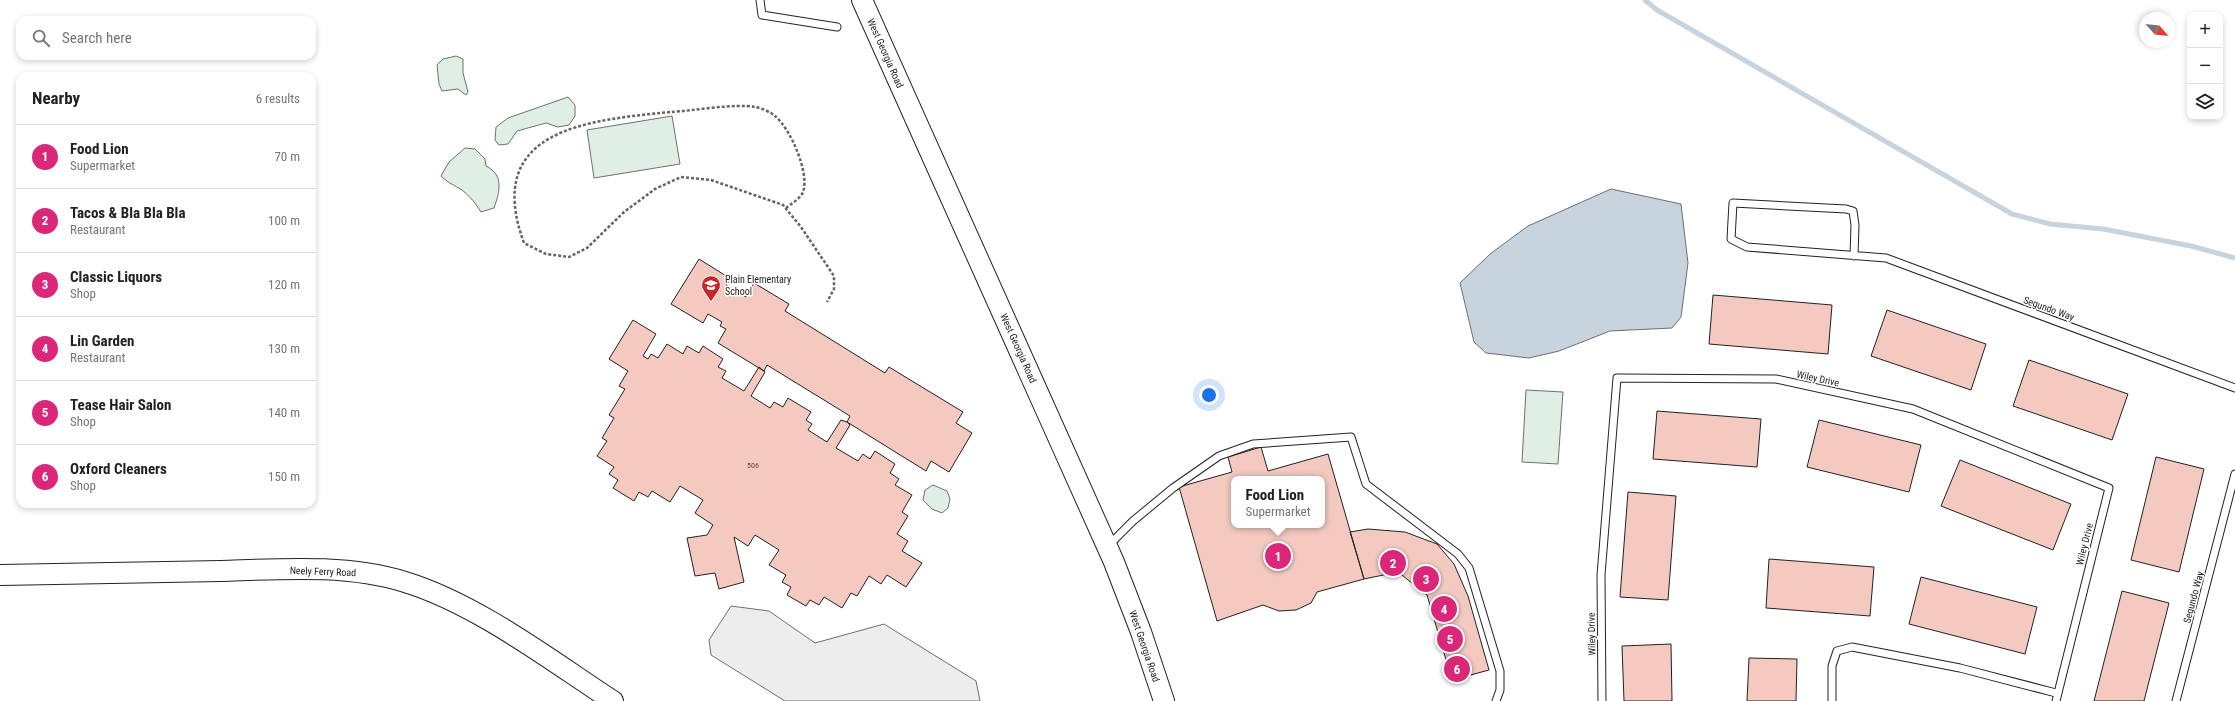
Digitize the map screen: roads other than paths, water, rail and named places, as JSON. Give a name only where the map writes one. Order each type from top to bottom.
[{"type":"main road","name":"West Georgia Road","points":[[862,0],[1107,547],[1141,632],[1164,701]]},
{"type":"main road","name":"Neely Ferry Road","points":[[0,575],[256,570],[332,570],[369,574],[405,582],[443,595],[482,616],[613,701]]},
{"type":"lane","points":[[760,0],[762,15],[837,27]]},
{"type":"lane","name":"Segundo Way","points":[[1854,256],[1855,225],[1853,211],[1846,209],[1733,203],[1731,239],[1747,247],[1854,256],[1886,258],[2235,388]]},
{"type":"lane","name":"Wiley Drive","points":[[1602,701],[1601,575],[1617,378],[1776,380],[1913,409],[2109,488],[2056,693],[2056,701]]},
{"type":"lane","points":[[1107,547],[1133,521],[1173,488],[1219,456],[1253,444],[1351,437],[1366,484],[1458,554],[1469,568],[1500,671],[1500,690],[1496,701]]},
{"type":"lane","name":"Segundo Way","points":[[2176,701],[2235,474]]},
{"type":"lane","points":[[1832,701],[1832,666],[1837,651],[1852,647],[1960,668],[2056,693]]},
{"type":"waterway","points":[[1645,0],[1657,10],[2012,214],[2050,224],[2103,229],[2191,246],[2235,258]]},
{"type":"place","name":"Plain Elementary School","points":[[711,302]]},
{"type":"place","name":"Food Lion","points":[[1278,556]]},
{"type":"place","name":"Tacos & Bla Bla Bla","points":[[1393,563]]},
{"type":"place","name":"Classic Liquors","points":[[1426,579]]},
{"type":"place","name":"Lin Garden","points":[[1444,609]]},
{"type":"place","name":"Tease Hair Salon","points":[[1450,639]]},
{"type":"place","name":"Oxford Cleaners","points":[[1457,669]]}]
